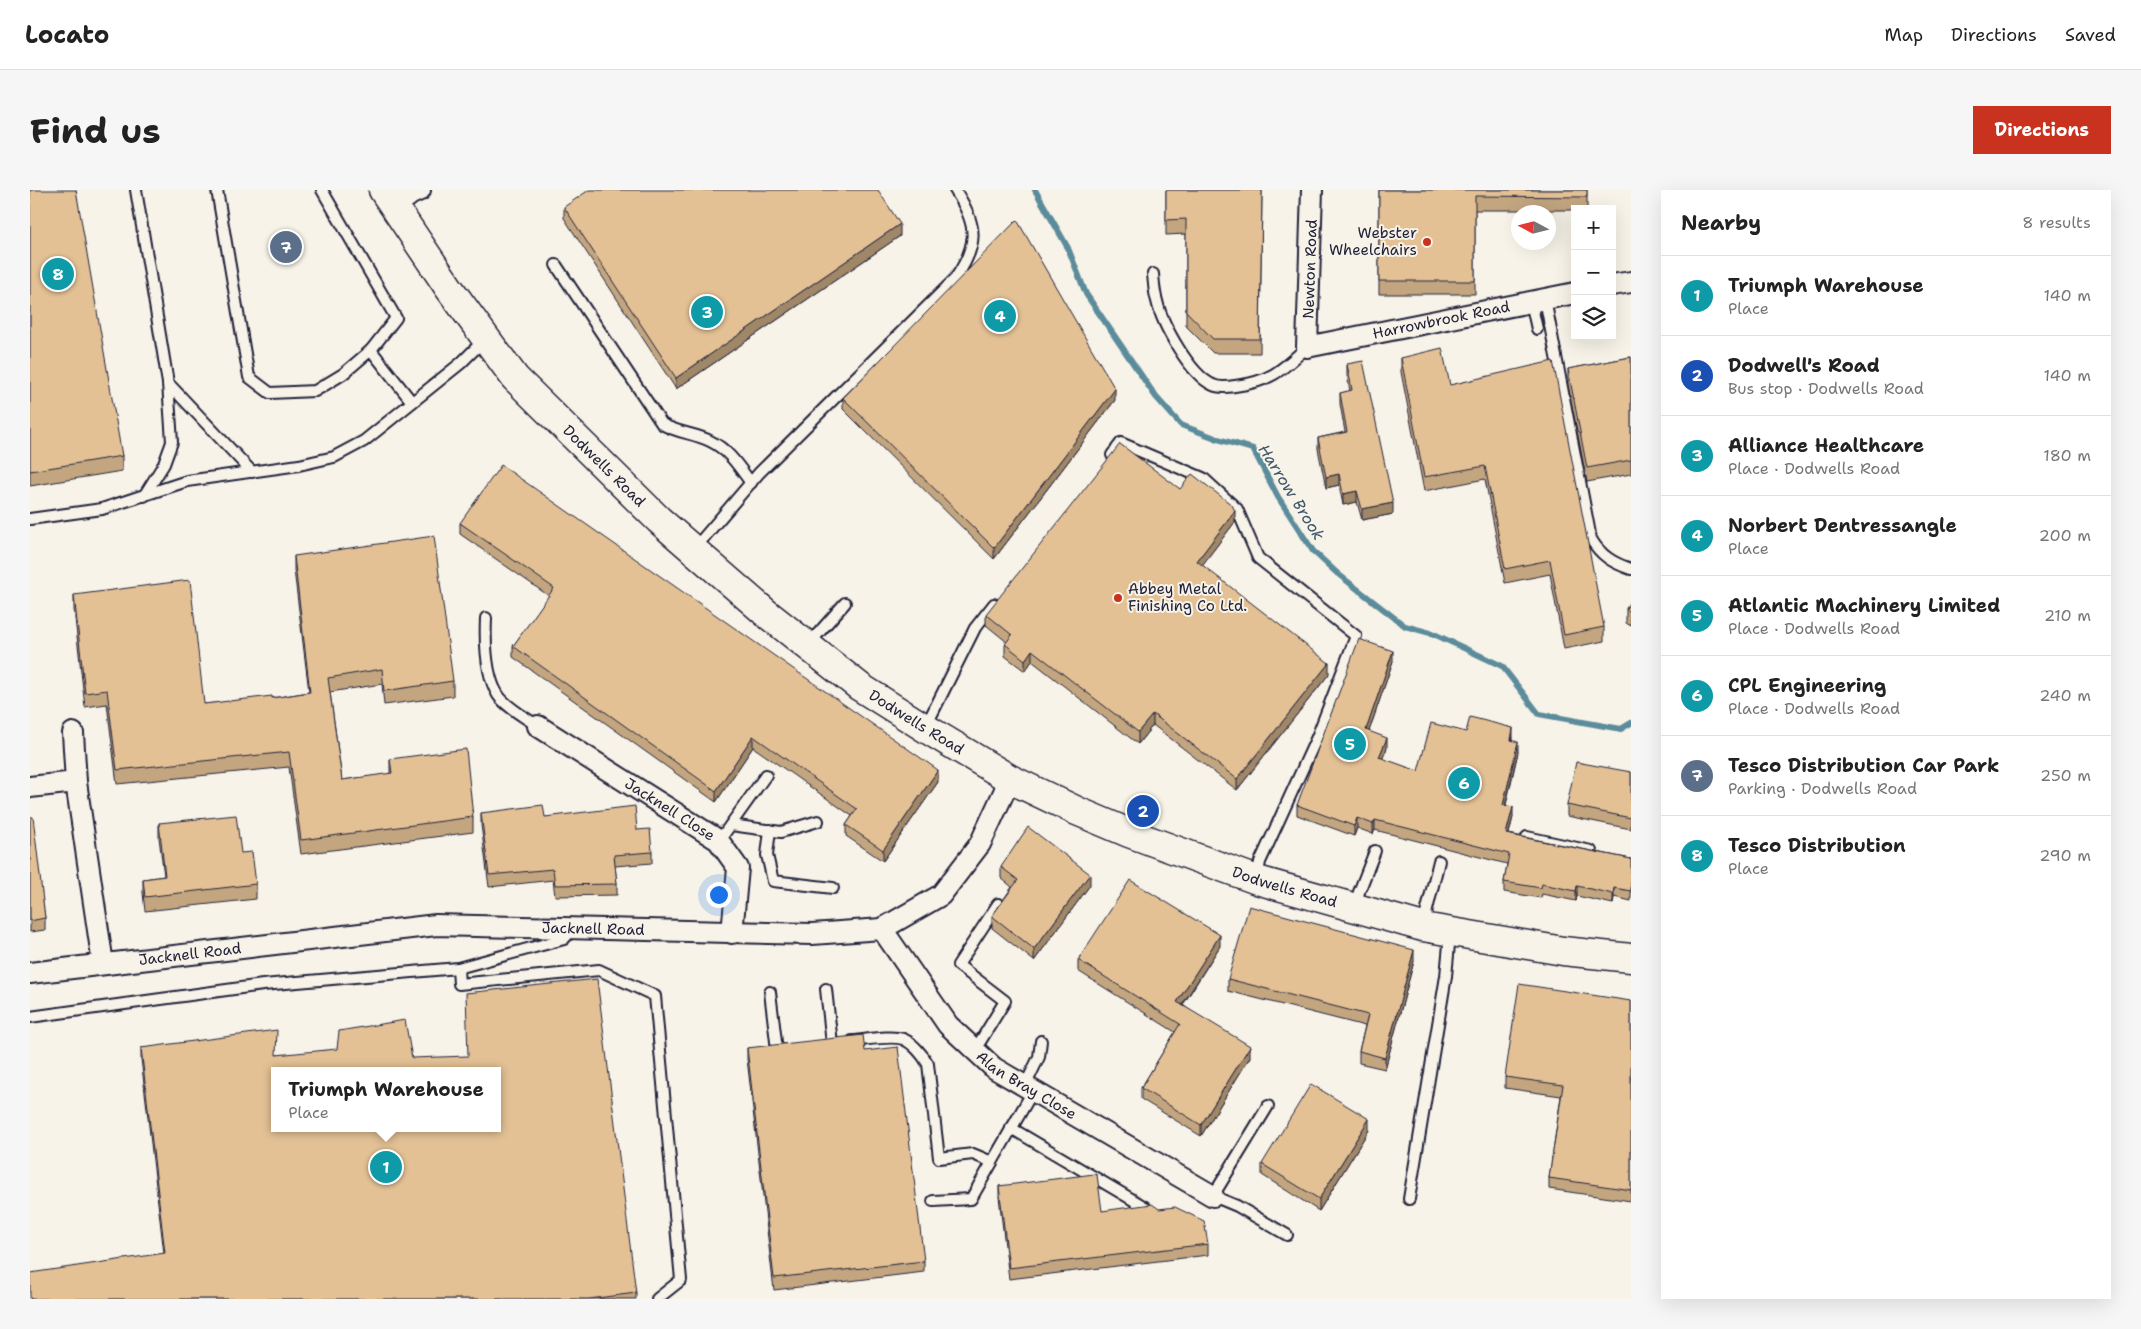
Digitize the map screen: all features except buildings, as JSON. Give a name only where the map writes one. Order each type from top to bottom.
[{"type":"main road","name":"Dodwells Road","points":[[388,199],[515,378],[659,520],[766,614],[860,687],[925,728],[1010,779],[1077,811],[1130,833],[1257,880],[1423,927],[1563,951],[1631,958]]},
{"type":"street","points":[[388,199],[420,190]]},
{"type":"street","name":"Newton Road","points":[[1307,347],[1312,190]]},
{"type":"street","points":[[1616,285],[1631,282]]},
{"type":"street","name":"Harrowbrook Road","points":[[1307,347],[1571,294]]},
{"type":"street","name":"Jacknell Close","points":[[538,726],[719,841],[738,868],[732,933]]},
{"type":"street","points":[[72,733],[76,782],[103,964]]},
{"type":"street","name":"Jacknell Road","points":[[30,973],[436,925],[812,934],[882,929],[941,895],[980,844],[1010,779]]},
{"type":"street","points":[[30,787],[76,782]]},
{"type":"street","name":"Alan Bray Close","points":[[882,929],[948,1025],[994,1068],[1213,1196]]},
{"type":"lane","points":[[136,190],[168,383],[172,442],[164,464],[144,496]]},
{"type":"lane","points":[[217,190],[248,377],[270,393],[315,391],[343,374],[371,350],[396,318],[322,190]]},
{"type":"lane","points":[[693,550],[751,483],[955,279],[971,250],[973,230],[968,209],[955,190]]},
{"type":"lane","points":[[556,266],[662,424],[672,430],[711,441],[731,456],[751,483]]},
{"type":"lane","points":[[1153,274],[1156,301],[1165,326],[1181,352],[1198,374],[1213,385],[1226,388],[1254,384],[1280,372],[1307,347]]},
{"type":"lane","points":[[1537,329],[1538,301]]},
{"type":"lane","points":[[1538,301],[1591,539],[1609,560],[1631,569]]},
{"type":"lane","points":[[30,519],[102,509],[187,481],[300,465],[334,457],[364,441],[461,363],[485,338]]},
{"type":"lane","points":[[371,350],[412,402]]},
{"type":"lane","points":[[168,383],[252,472]]},
{"type":"lane","points":[[1103,466],[1121,443],[1203,478],[1237,509],[1258,558],[1356,636],[1317,737],[1260,862],[1257,880]]},
{"type":"lane","points":[[925,728],[975,628],[1000,597]]},
{"type":"lane","points":[[807,646],[845,602]]},
{"type":"lane","points":[[486,618],[490,678],[498,696],[524,718],[538,726]]},
{"type":"lane","points":[[719,841],[766,775]]},
{"type":"lane","points":[[731,825],[781,832],[818,821]]},
{"type":"lane","points":[[770,830],[767,855],[773,881],[833,888]]},
{"type":"lane","points":[[1527,837],[1602,854]]},
{"type":"lane","points":[[1356,909],[1359,892],[1375,851]]},
{"type":"lane","points":[[1423,927],[1439,861]]},
{"type":"lane","points":[[976,1050],[1005,1001],[958,965],[998,904]]},
{"type":"lane","points":[[30,1016],[263,985],[458,968],[564,940],[573,928]]},
{"type":"lane","points":[[1410,1200],[1446,976],[1450,932]]},
{"type":"lane","points":[[458,968],[459,984],[599,970],[655,996],[681,1280],[658,1299]]},
{"type":"lane","points":[[826,989],[827,1044],[878,1038],[904,1039],[922,1054],[928,1064],[939,1158],[973,1154],[992,1162]]},
{"type":"lane","points":[[770,992],[776,1050],[795,1048]]},
{"type":"lane","points":[[933,1201],[971,1199],[1012,1128],[1029,1088],[1039,1057],[1041,1041]]},
{"type":"lane","points":[[1268,1106],[1213,1196],[1237,1206],[1287,1235]]},
{"type":"lane","points":[[1012,1128],[1145,1207]]},
{"type":"waterway","name":"Harrow Brook","points":[[1035,190],[1068,248],[1086,294],[1156,397],[1181,425],[1218,439],[1253,449],[1278,497],[1313,551],[1338,574],[1405,626],[1434,634],[1502,666],[1539,714],[1621,729],[1631,723]]},
{"type":"place","name":"Webster Wheelchairs","points":[[1427,242]]},
{"type":"place","name":"Tesco Distribution Car Park","points":[[286,247]]},
{"type":"place","name":"Tesco Distribution","points":[[58,274]]},
{"type":"place","name":"Alliance Healthcare","points":[[707,312]]},
{"type":"place","name":"Norbert Dentressangle","points":[[1000,316]]},
{"type":"place","name":"Abbey Metal Finishing Co Ltd.","points":[[1118,598]]},
{"type":"place","name":"Atlantic Machinery Limited","points":[[1350,744]]},
{"type":"place","name":"CPL Engineering","points":[[1464,783]]},
{"type":"place","name":"Dodwell's Road","points":[[1143,811]]},
{"type":"place","name":"Triumph Warehouse","points":[[386,1167]]}]
